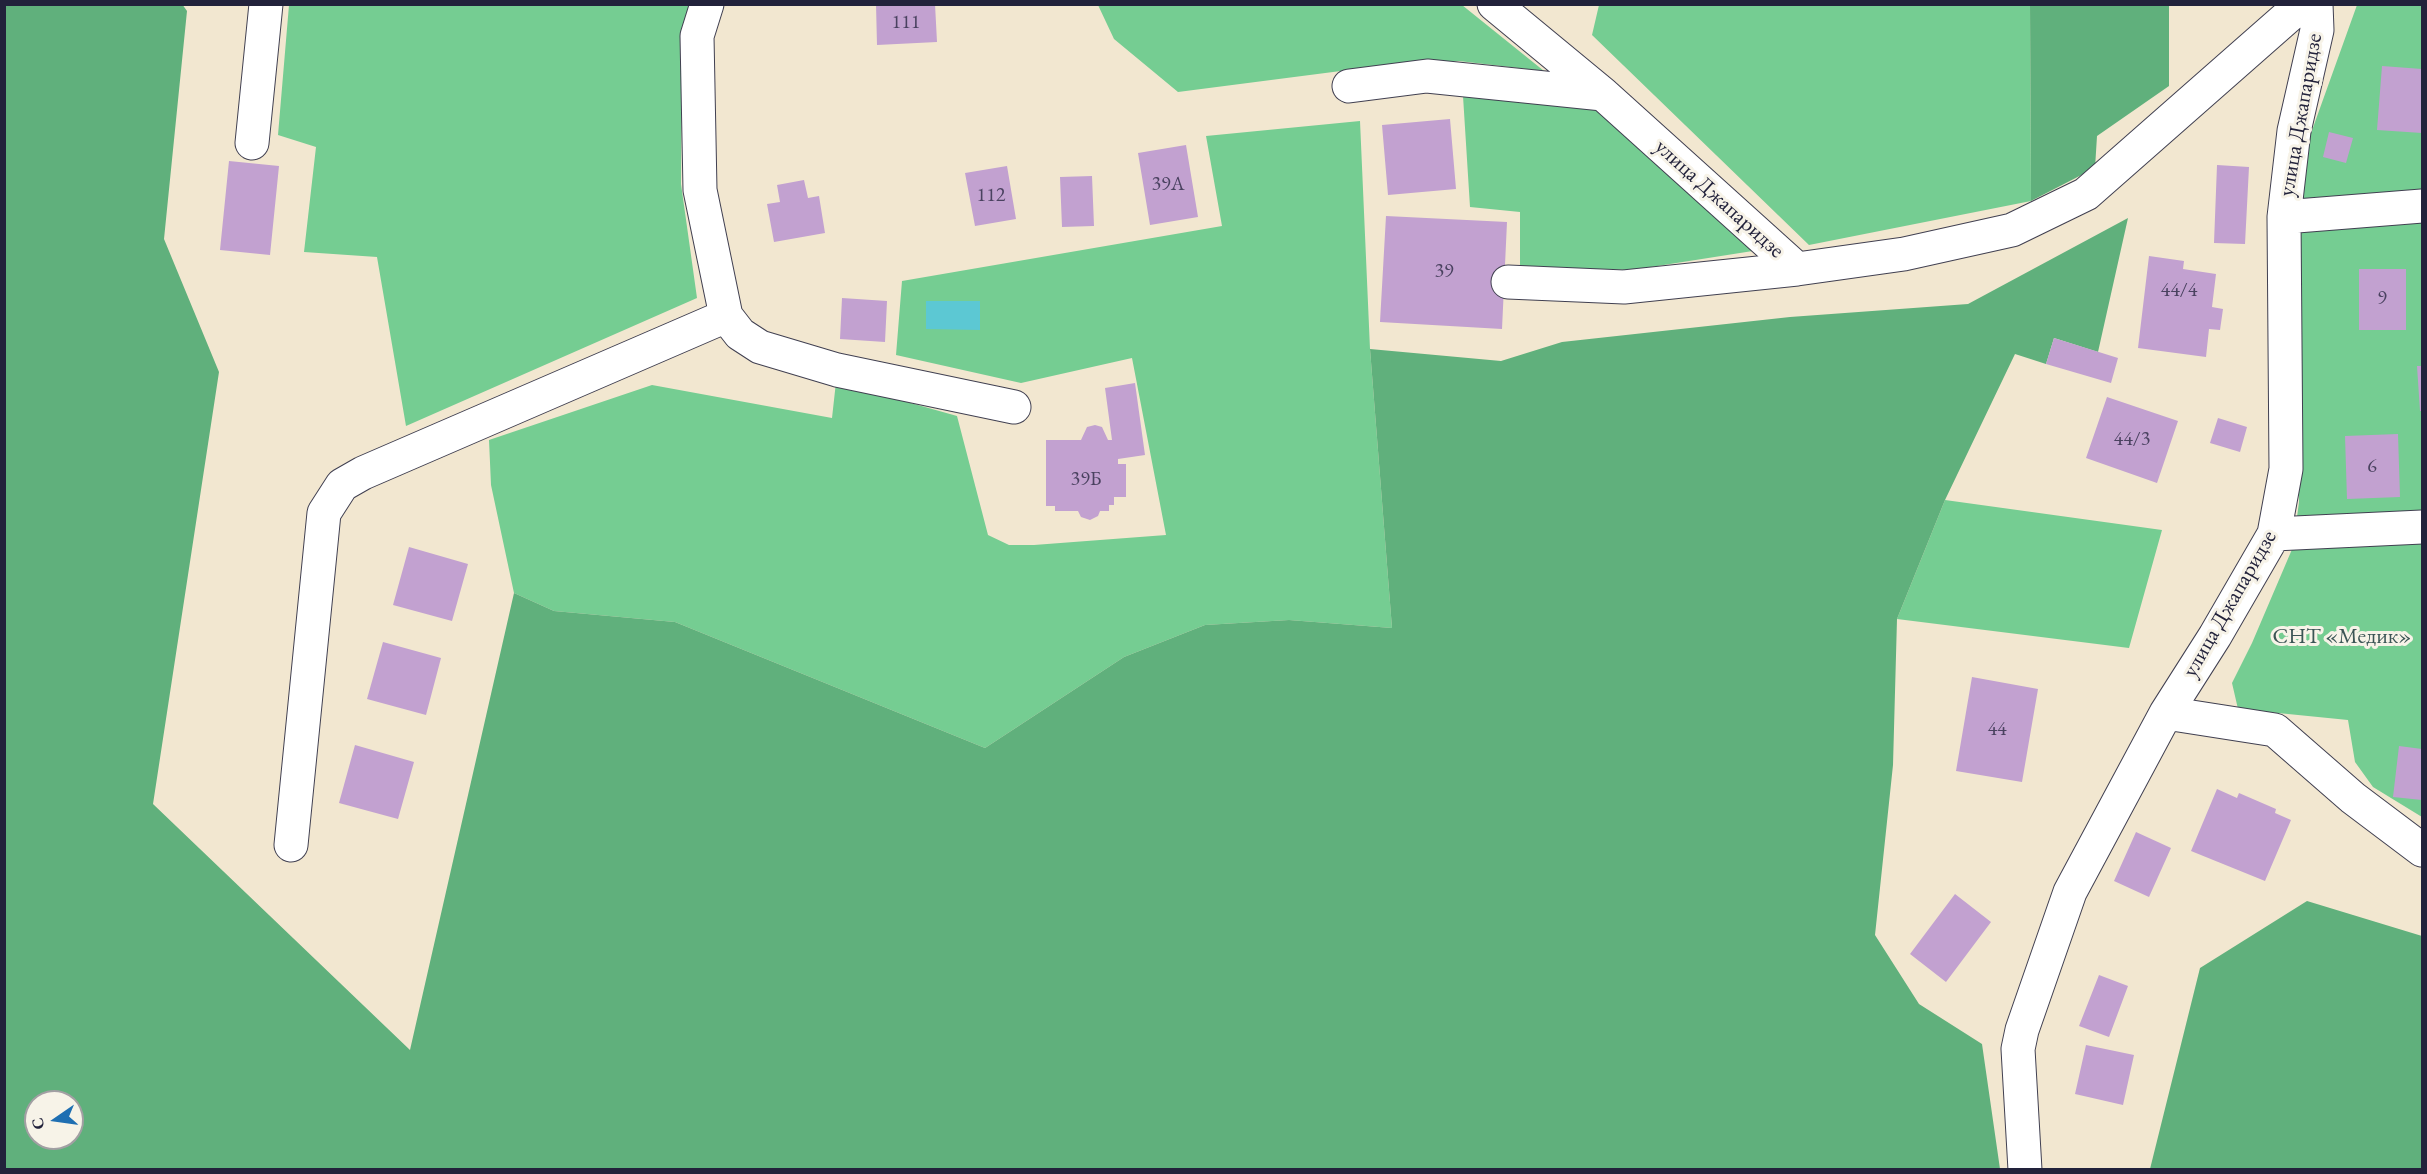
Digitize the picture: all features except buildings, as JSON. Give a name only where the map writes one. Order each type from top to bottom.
[{"type":"street","points":[[252,143],[266,4]]},
{"type":"street","points":[[707,4],[698,36],[700,190],[726,316],[740,334],[760,347],[837,370],[1014,407]]},
{"type":"street","name":"улица Джапаридзе","points":[[1494,4],[1603,94],[1797,269],[1904,254],[2012,230],[2086,194],[2302,4]]},
{"type":"street","name":"улица Джапаридзе","points":[[2025,1170],[2018,1049],[2022,1029],[2070,892],[2166,713],[2215,636],[2274,534],[2286,469],[2284,217],[2294,131],[2317,30],[2316,4]]},
{"type":"street","points":[[1349,86],[1427,76],[1603,94]]},
{"type":"street","points":[[2284,217],[2422,206]]},
{"type":"street","points":[[1509,282],[1624,287],[1797,269]]},
{"type":"street","points":[[291,845],[324,513],[342,485],[363,472],[726,316]]},
{"type":"street","points":[[2274,534],[2422,527]]},
{"type":"street","points":[[2166,713],[2275,730],[2353,798],[2422,850]]},
{"type":"green space","points":[[182,4],[187,11],[164,239],[219,372],[153,804],[410,1050],[514,593],[554,611],[675,622],[985,748],[1124,657],[1205,625],[1289,620],[1392,628],[1370,349],[1501,361],[1562,342],[1790,317],[1968,304],[2128,218],[2098,352],[2054,338],[2046,364],[2015,354],[1945,500],[1897,619],[1893,765],[1875,935],[1919,1004],[1982,1044],[2000,1169],[5,1170],[5,5]]},
{"type":"green space","points":[[289,5],[689,5],[682,29],[681,184],[697,298],[406,426],[377,257],[304,252],[316,147],[278,135]]},
{"type":"green space","points":[[1098,5],[1462,5],[1544,71],[1459,61],[1364,68],[1178,92],[1114,39]]},
{"type":"green space","points":[[1599,5],[2030,5],[2031,201],[1809,245],[1592,35]]},
{"type":"green space","points":[[2030,5],[2169,5],[2169,86],[2097,136],[2095,168],[2031,201]]},
{"type":"green space","name":"СНТ «Медик»","points":[[2357,5],[2422,5],[2422,817],[2373,787],[2355,762],[2348,720],[2238,709],[2232,683],[2252,643],[2293,547],[2299,502],[2292,258],[2301,161]]},
{"type":"green space","points":[[1463,96],[1598,106],[1759,250],[1632,270],[1520,267],[1520,212],[1470,207]]},
{"type":"green space","points":[[1360,121],[1370,349],[1392,628],[1289,620],[1205,625],[1124,657],[985,748],[675,622],[554,611],[514,593],[491,485],[489,440],[652,385],[832,418],[836,382],[957,416],[988,535],[1009,545],[1034,545],[1166,535],[1132,358],[1021,383],[896,355],[902,281],[1222,226],[1206,136]]},
{"type":"green space","points":[[1945,500],[2162,530],[2129,648],[1897,619]]},
{"type":"green space","points":[[2307,901],[2422,936],[2422,1169],[2150,1169],[2200,968]]},
{"type":"water","points":[[926,301],[980,301],[980,330],[926,329]]}]
